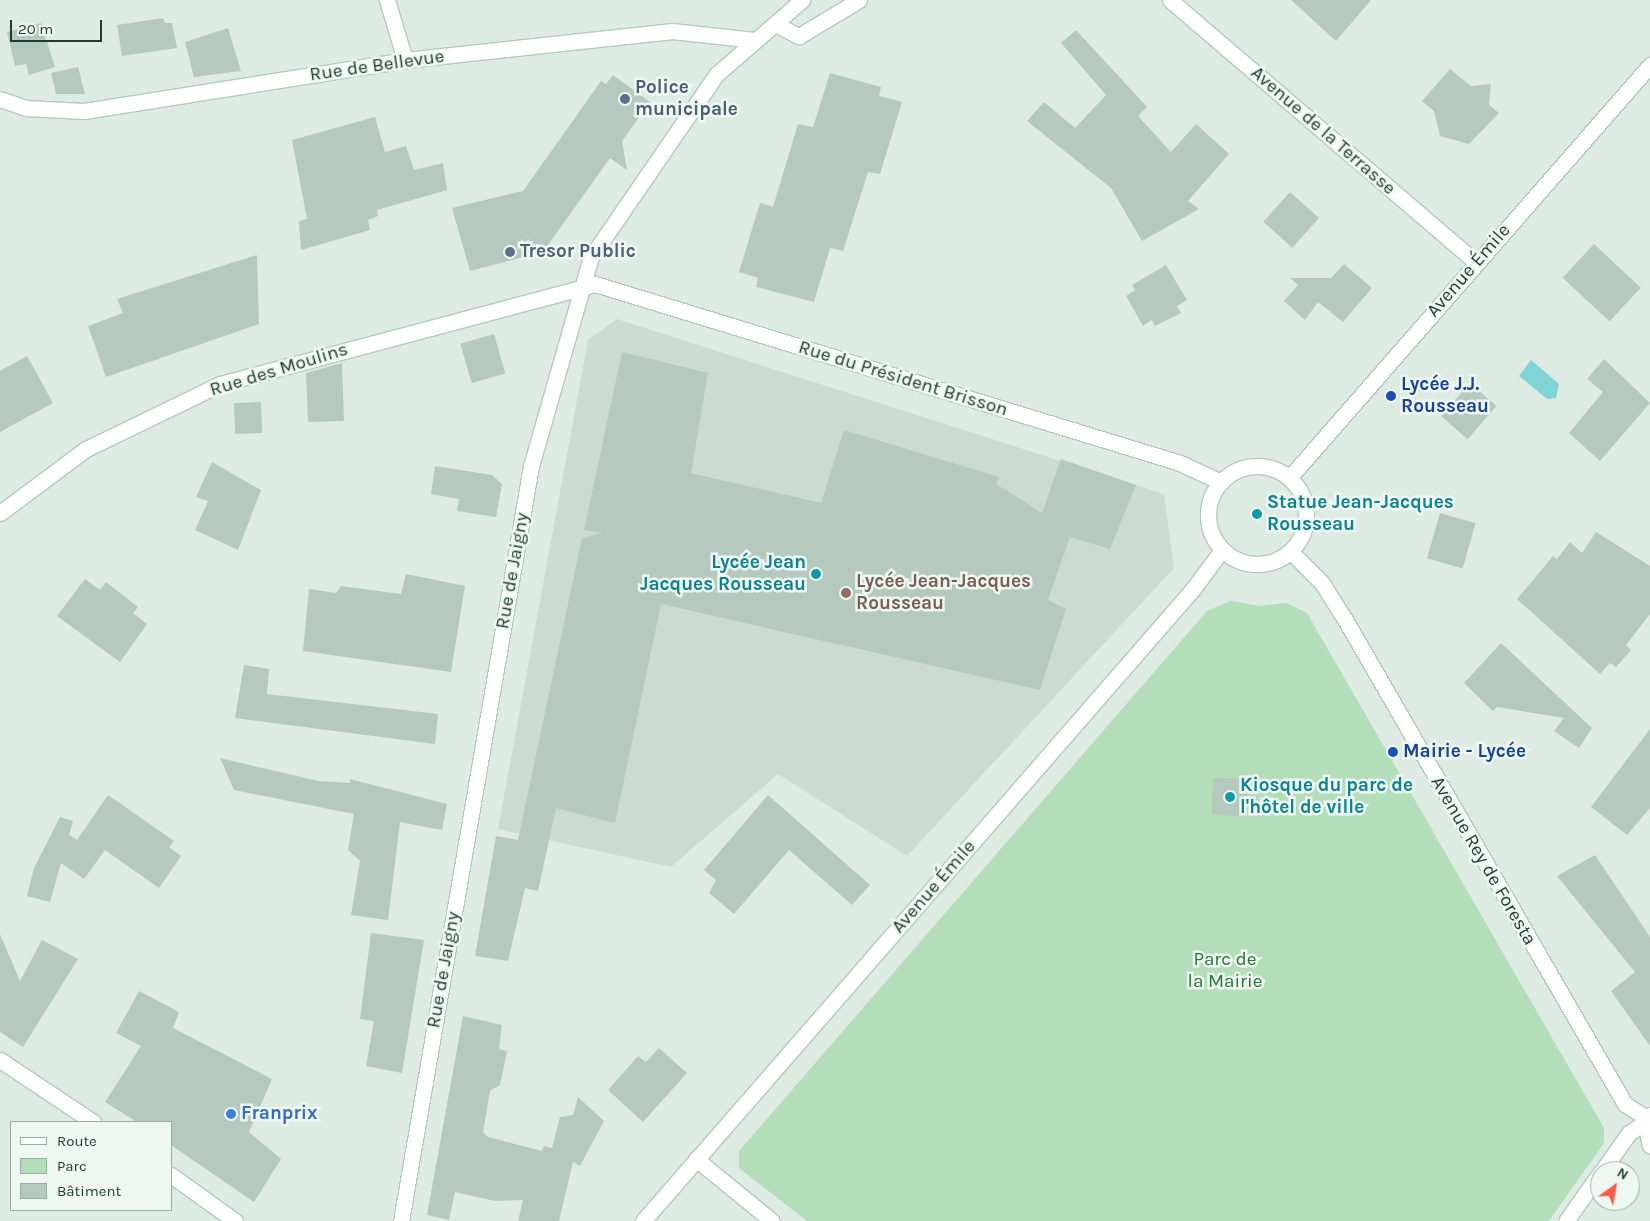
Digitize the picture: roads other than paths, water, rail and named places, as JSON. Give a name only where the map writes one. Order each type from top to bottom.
[{"type":"street","points":[[387,0],[405,60]]},
{"type":"street","name":"Rue de Jaigny","points":[[401,1221],[531,466],[596,246],[717,74],[755,40],[777,25],[802,0]]},
{"type":"street","points":[[777,25],[799,36],[859,0]]},
{"type":"street","name":"Avenue de la Terrasse","points":[[1170,0],[1476,262]]},
{"type":"street","name":"Rue de Bellevue","points":[[0,99],[26,108],[84,111],[405,60],[672,31],[755,40]]},
{"type":"street","name":"Avenue Émile","points":[[1289,478],[1650,65]]},
{"type":"street","name":"Rue du Président Brisson","points":[[583,286],[595,284],[1180,463],[1221,482]]},
{"type":"street","name":"Rue des Moulins","points":[[0,513],[86,449],[220,384],[583,286]]},
{"type":"street","points":[[1246,467],[1276,470],[1289,478],[1300,491],[1306,523],[1291,552],[1278,560],[1250,565],[1222,550],[1209,517],[1212,495],[1221,482],[1246,467]]},
{"type":"street","name":"Avenue Émile","points":[[643,1221],[1194,589],[1222,550]]},
{"type":"street","name":"Avenue Rey de Foresta","points":[[1291,552],[1322,583],[1343,616],[1625,1104],[1649,1118]]},
{"type":"street","points":[[0,1060],[92,1121]]},
{"type":"street","points":[[1649,1118],[1650,1146]]},
{"type":"street","points":[[1609,1161],[1629,1133],[1649,1118]]},
{"type":"street","points":[[696,1160],[772,1221]]},
{"type":"street","points":[[172,1176],[235,1221]]},
{"type":"street","points":[[1566,1221],[1590,1187]]},
{"type":"water","points":[[1531,360],[1559,384],[1556,398],[1547,399],[1519,376]]},
{"type":"place","name":"Police municipale","points":[[625,99]]},
{"type":"place","name":"Tresor Public","points":[[510,252]]},
{"type":"place","name":"Lycée J.J. Rousseau","points":[[1391,396]]},
{"type":"place","name":"Statue Jean-Jacques Rousseau","points":[[1257,514]]},
{"type":"place","name":"Lycée Jean Jacques Rousseau","points":[[816,574]]},
{"type":"place","name":"Lycée Jean-Jacques Rousseau","points":[[846,593]]},
{"type":"place","name":"Mairie - Lycée","points":[[1393,752]]},
{"type":"place","name":"Kiosque du parc de l'hôtel de ville","points":[[1230,797]]},
{"type":"place","name":"Franprix","points":[[231,1114]]},
{"type":"park label","name":"Parc de la Mairie","points":[[1225,971]]}]
